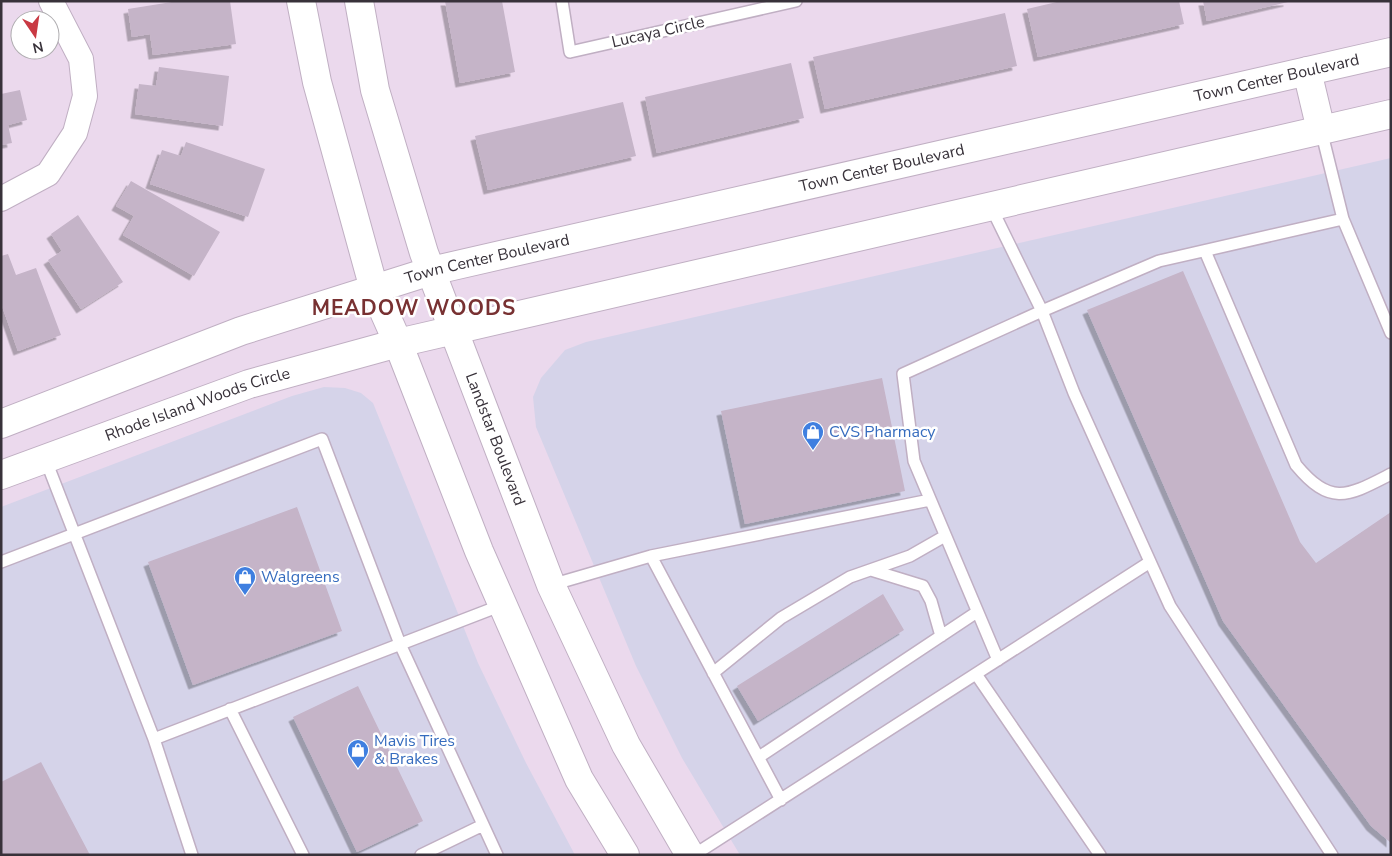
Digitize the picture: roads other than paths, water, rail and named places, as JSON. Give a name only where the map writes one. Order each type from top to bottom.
[{"type":"main road","points":[[301,1],[317,82],[374,289],[398,343],[479,551],[579,779],[625,855]]},
{"type":"main road","name":"Landstar Boulevard","points":[[358,1],[375,90],[431,271],[551,585],[626,745],[690,855]]},
{"type":"main road","name":"Town Center Boulevard","points":[[374,289],[431,271],[1391,52]]},
{"type":"main road","points":[[1307,71],[1321,130]]},
{"type":"main road","points":[[398,343],[453,332],[1391,114]]},
{"type":"main road","points":[[1,424],[241,331],[374,289]]},
{"type":"main road","name":"Rhode Island Woods Circle","points":[[1,475],[249,384],[398,343]]},
{"type":"street","points":[[1,199],[48,174],[75,133],[85,96],[81,59],[51,1]]},
{"type":"lane","name":"Lucaya Circle","points":[[562,1],[570,52],[796,1]]},
{"type":"lane","points":[[1321,130],[1343,219],[1391,333]]},
{"type":"lane","points":[[991,207],[1042,310],[1074,393],[1170,606],[1332,855]]},
{"type":"lane","points":[[998,660],[914,460],[903,374],[1042,310],[1159,261],[1343,219]]},
{"type":"lane","points":[[1206,251],[1296,465],[1309,480],[1322,490],[1342,495],[1361,490],[1391,474]]},
{"type":"lane","points":[[1,562],[322,439],[400,644],[497,855]]},
{"type":"lane","points":[[45,458],[154,739],[192,855]]},
{"type":"lane","points":[[551,585],[651,556],[930,500]]},
{"type":"lane","points":[[713,673],[781,618],[850,577],[910,556],[946,536]]},
{"type":"lane","points":[[651,556],[781,800]]},
{"type":"lane","points":[[694,855],[1150,562]]},
{"type":"lane","points":[[871,570],[923,586],[931,601],[941,636]]},
{"type":"lane","points":[[154,739],[502,605]]},
{"type":"lane","points":[[759,757],[978,612]]},
{"type":"lane","points":[[976,674],[1100,855]]},
{"type":"lane","points":[[230,710],[302,855]]},
{"type":"lane","points":[[421,855],[483,825]]},
{"type":"place","name":"CVS Pharmacy","points":[[813,451]]},
{"type":"place","name":"Walgreens","points":[[245,596]]},
{"type":"place","name":"Mavis Tires & Brakes","points":[[358,769]]},
{"type":"district","name":"MEADOW WOODS","points":[[414,308]]}]
